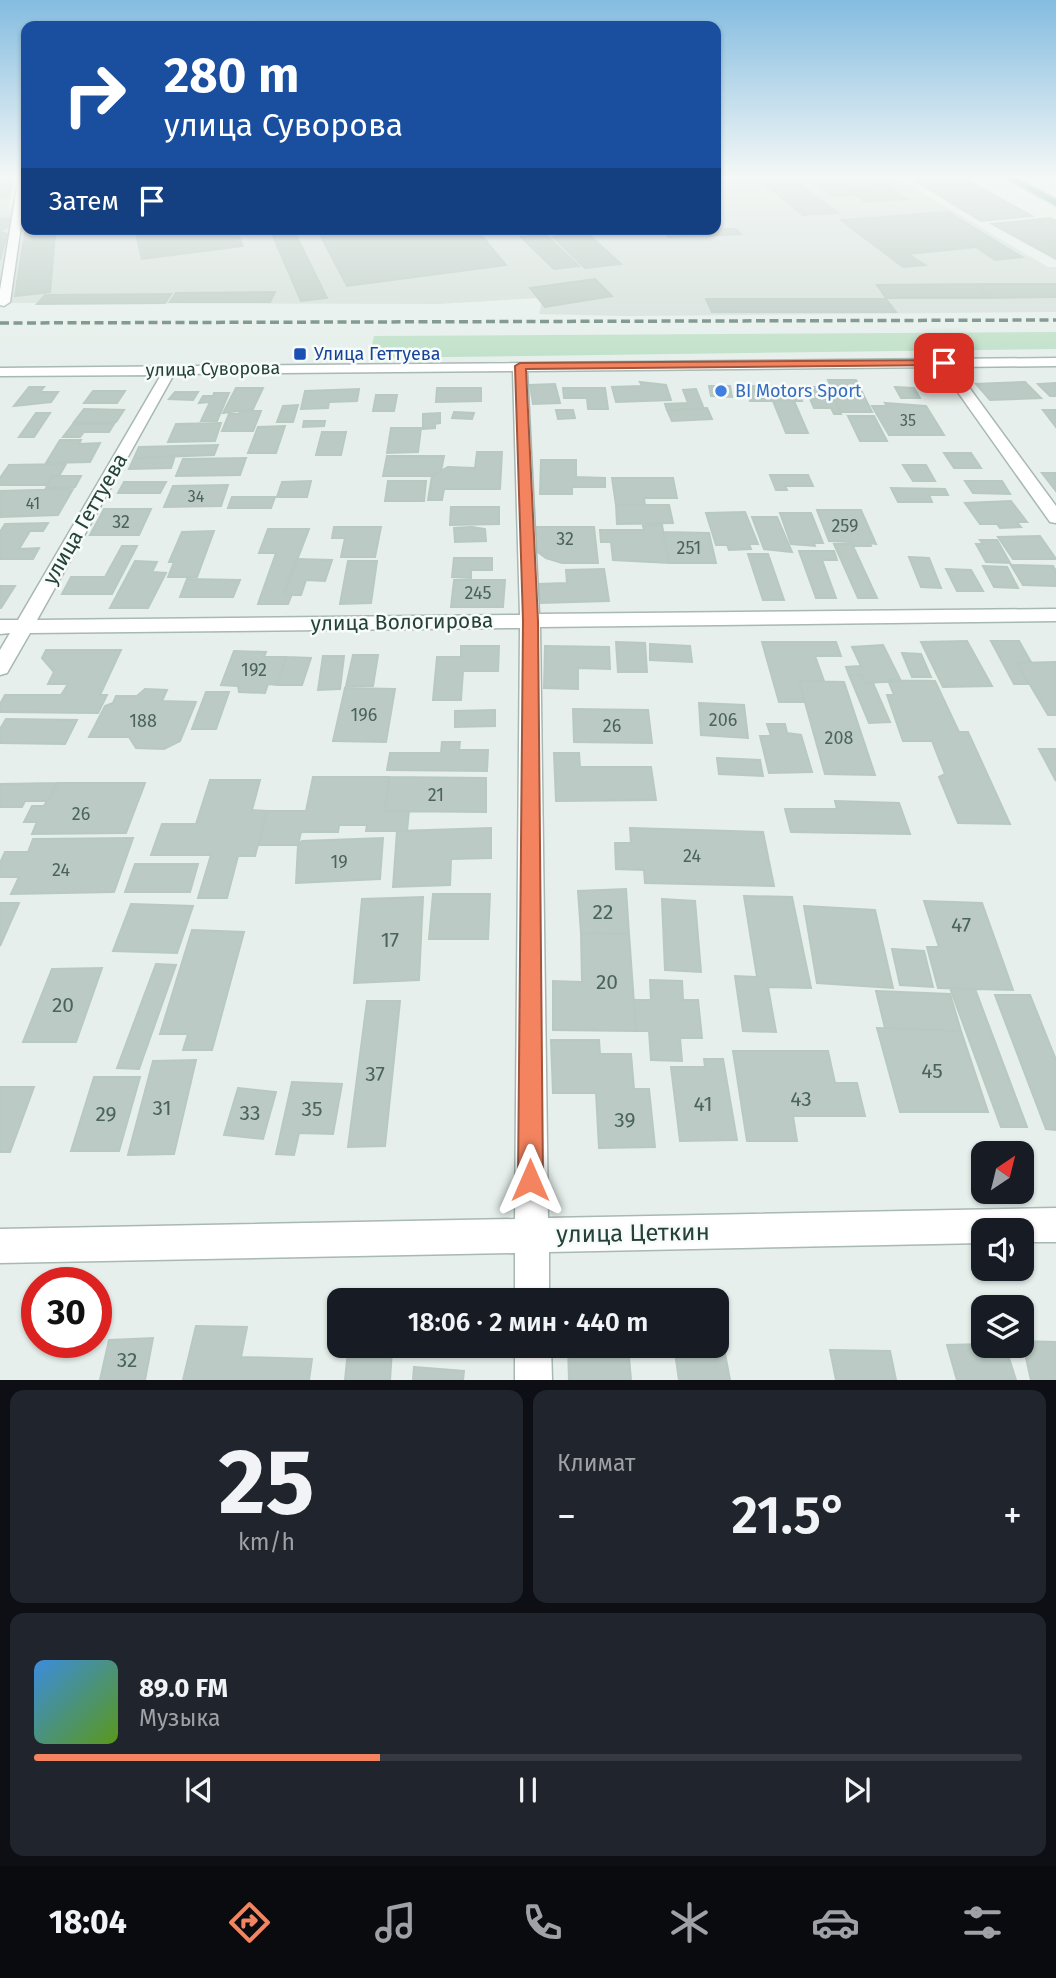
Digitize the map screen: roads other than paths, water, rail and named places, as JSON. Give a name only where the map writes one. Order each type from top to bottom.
[{"type":"street","points":[[4,302],[14,239]]},
{"type":"street","name":"улица Суворова","points":[[0,372],[1056,362]]},
{"type":"street","points":[[944,363],[1056,517]]},
{"type":"street","points":[[520,366],[530,621],[532,1288]]},
{"type":"street","name":"улица Геттуева","points":[[0,668],[170,370]]},
{"type":"street","name":"улица Вологирова","points":[[0,627],[1056,615]]},
{"type":"street","name":"улица Цеткин","points":[[0,1247],[1056,1225]]},
{"type":"street","points":[[533,1358],[534,1380]]},
{"type":"railway","points":[[0,323],[1056,320]]},
{"type":"place","name":"Улица Геттуева","points":[[300,354]]},
{"type":"place","name":"BI Motors Sport","points":[[721,391]]}]
